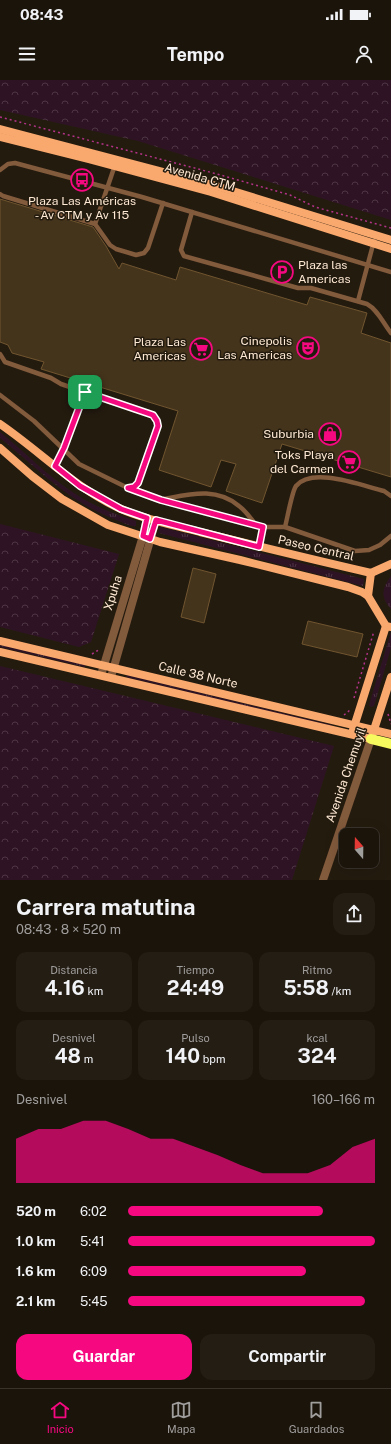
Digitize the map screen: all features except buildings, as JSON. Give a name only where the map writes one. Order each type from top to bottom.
[{"type":"main road","name":"Avenida CTM","points":[[0,129],[116,163]]},
{"type":"main road","name":"Avenida CTM","points":[[0,137],[213,185],[374,239],[391,249]]},
{"type":"main road","name":"Avenida CTM","points":[[374,239],[391,240]]},
{"type":"main road","name":"Paseo Central","points":[[0,424],[80,486],[121,509],[147,518],[259,547],[371,573]]},
{"type":"main road","points":[[0,448],[62,500],[108,525],[146,538],[362,592],[368,596],[388,626]]},
{"type":"main road","points":[[368,596],[371,573],[391,564]]},
{"type":"main road","name":"Avenida Chemuyil","points":[[351,735],[388,626]]},
{"type":"main road","name":"Calle 38 Norte","points":[[0,641],[354,726],[391,744]]},
{"type":"main road","name":"Calle 38 Norte","points":[[0,652],[111,677],[351,735],[391,734]]},
{"type":"main road","name":"Avenida Chemuyil","points":[[372,735],[391,677]]},
{"type":"street","name":"Xpuha","points":[[111,677],[146,538],[147,518]]},
{"type":"street","name":"Xpuha","points":[[101,675],[146,538],[156,520]]},
{"type":"street","name":"Avenida Chemuyil","points":[[323,880],[372,735]]},
{"type":"lane","points":[[0,170],[8,164],[14,163],[163,203],[391,272]]},
{"type":"lane","points":[[95,224],[116,163]]},
{"type":"lane","points":[[0,194],[95,224],[112,247],[136,255],[148,248],[163,203]]},
{"type":"lane","points":[[192,212],[181,250],[181,253],[184,256],[298,288],[311,288],[358,301],[372,307],[391,333]]},
{"type":"lane","points":[[358,301],[374,239]]},
{"type":"lane","points":[[0,354],[5,362],[51,378],[61,384],[153,415],[158,426],[138,483],[134,487],[128,488]]},
{"type":"lane","points":[[55,466],[64,448],[85,392]]},
{"type":"lane","points":[[0,395],[34,420],[79,464],[128,488],[161,500],[263,527],[285,527],[355,551],[369,550],[380,545],[391,536]]},
{"type":"lane","points":[[285,527],[295,487],[310,477],[327,477],[384,491],[391,496]]},
{"type":"lane","points":[[161,500],[195,493],[211,493],[224,497],[240,506],[256,525]]},
{"type":"lane","points":[[259,547],[263,527]]},
{"type":"path","points":[[0,117],[224,176],[290,195],[314,206],[391,228]]},
{"type":"path","points":[[354,698],[374,631]]},
{"type":"path","points":[[344,715],[350,710],[352,704]]},
{"type":"path","points":[[388,715],[391,724]]},
{"type":"green space","points":[[0,80],[391,80],[391,220],[138,141],[0,110]]},
{"type":"green space","points":[[0,432],[45,472],[81,498],[96,506],[136,521],[136,526],[128,525],[101,513],[70,495],[42,474],[0,438]]},
{"type":"green space","points":[[0,524],[119,554],[91,642],[79,647],[0,627]]},
{"type":"green space","points":[[160,527],[364,579],[363,586],[159,533]]},
{"type":"green space","points":[[391,576],[391,609],[385,600],[384,589]]},
{"type":"green space","points":[[391,632],[391,648],[374,706],[371,707],[369,705]]},
{"type":"green space","points":[[0,645],[85,665],[85,667],[0,647]]},
{"type":"green space","points":[[0,666],[334,746],[292,880],[0,880]]},
{"type":"green space","points":[[127,675],[332,725],[332,727],[126,677]]},
{"type":"place","name":"Plaza Las Américas - Av CTM y Av 115","points":[[82,180]]},
{"type":"place","name":"Plaza las Americas","points":[[282,272]]},
{"type":"place","name":"Cinepolis Las Americas","points":[[308,348]]},
{"type":"place","name":"Plaza Las Americas","points":[[201,349]]},
{"type":"place","name":"Suburbia","points":[[330,434]]},
{"type":"place","name":"Toks Playa del Carmen","points":[[349,462]]},
{"type":"route","points":[[85,392],[153,415],[157,421],[158,426],[138,483],[134,487],[128,488],[161,500],[263,527],[259,547],[156,520],[150,539],[143,536],[147,518],[121,509],[80,486],[55,466],[64,448],[85,392]]}]
